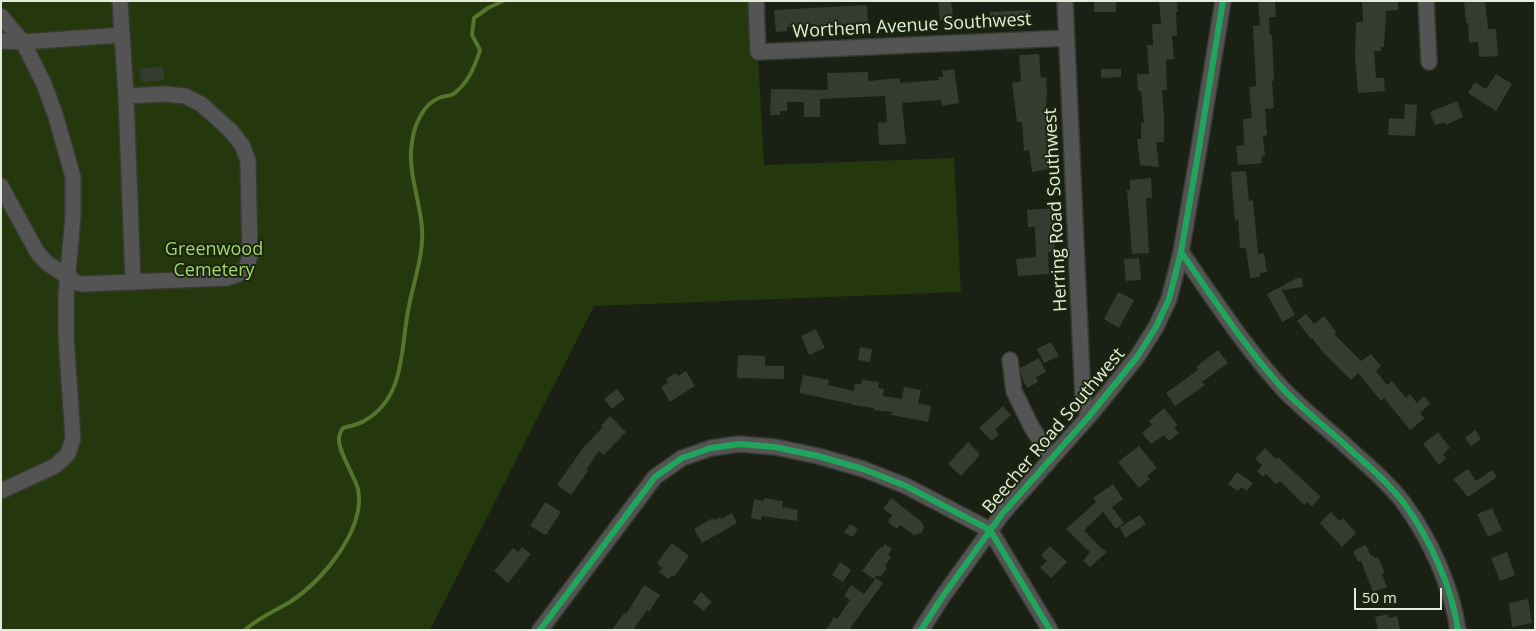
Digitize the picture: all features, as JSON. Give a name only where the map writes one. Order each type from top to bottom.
[{"type":"street","points":[[120,1],[126,96],[133,282]]},
{"type":"street","name":"Worthem Avenue Southwest","points":[[756,1],[758,52],[1067,38]]},
{"type":"street","name":"Herring Road Southwest","points":[[1065,1],[1084,399],[1085,408],[1090,416]]},
{"type":"street","name":"Beecher Road Southwest","points":[[921,630],[1002,514],[1090,416],[1137,357],[1156,327],[1169,299],[1181,252],[1223,1]]},
{"type":"street","points":[[1426,1],[1429,62]]},
{"type":"street","points":[[1,16],[24,42],[44,84],[56,117],[73,177],[74,216],[67,276],[66,336],[73,439],[68,454],[55,466],[1,491]]},
{"type":"street","points":[[1,41],[24,42],[122,35]]},
{"type":"street","points":[[1,186],[37,252],[47,263],[77,283],[227,278],[240,274],[247,267],[250,256],[248,161],[242,145],[231,131],[201,104],[185,96],[165,94],[126,96]]},
{"type":"street","points":[[1181,252],[1253,356],[1284,390],[1316,421],[1354,452],[1403,502],[1421,530],[1435,558],[1451,599],[1458,630]]},
{"type":"street","points":[[1010,360],[1014,391],[1036,434],[1051,458]]},
{"type":"street","points":[[540,630],[655,477],[682,458],[711,448],[739,444],[775,447],[818,456],[863,469],[906,486],[990,530],[1050,630]]},
{"type":"green space","name":"Greenwood Cemetery","points":[[1,1],[755,1],[764,165],[954,158],[961,292],[594,306],[430,630],[1,630]]},
{"type":"building","points":[[938,1],[951,1],[955,30],[945,31],[943,20],[940,20]]},
{"type":"building","points":[[1094,1],[1116,1],[1116,12],[1094,12]]},
{"type":"building","points":[[1159,1],[1177,1],[1178,12],[1176,12],[1177,36],[1172,36],[1174,59],[1166,60],[1167,90],[1162,90],[1164,142],[1156,142],[1159,167],[1140,165],[1137,139],[1141,139],[1141,123],[1144,123],[1141,91],[1138,91],[1137,74],[1149,74],[1147,45],[1153,45],[1152,24],[1161,24]]},
{"type":"building","points":[[1258,1],[1275,1],[1276,17],[1269,17],[1270,35],[1272,35],[1274,108],[1265,109],[1267,135],[1263,136],[1265,156],[1261,157],[1262,163],[1238,165],[1236,146],[1244,145],[1243,119],[1252,118],[1249,87],[1256,86],[1253,26],[1260,25]]},
{"type":"building","points":[[1362,1],[1398,1],[1398,10],[1386,11],[1384,47],[1381,47],[1381,51],[1374,51],[1376,78],[1384,78],[1385,91],[1358,93],[1355,57],[1356,22],[1363,22]]},
{"type":"building","points":[[1464,1],[1485,1],[1488,29],[1496,29],[1498,56],[1479,57],[1478,42],[1469,43]]},
{"type":"building","points":[[867,5],[869,33],[853,34],[852,24],[833,25],[833,29],[821,30],[820,26],[814,26],[814,24],[787,27],[787,31],[776,32],[774,10]]},
{"type":"building","points":[[1030,10],[1030,25],[998,27],[998,20],[990,21],[990,12]]},
{"type":"building","points":[[1039,54],[1041,78],[1046,77],[1046,106],[1052,167],[1032,172],[1029,150],[1024,151],[1022,122],[1017,122],[1012,83],[1020,82],[1021,80],[1019,55]]},
{"type":"building","points":[[163,67],[164,80],[141,82],[140,68]]},
{"type":"building","points":[[954,69],[959,103],[942,106],[941,100],[902,103],[906,144],[879,145],[878,123],[887,122],[885,96],[820,99],[820,117],[804,117],[804,102],[787,102],[787,111],[780,111],[780,115],[770,115],[771,89],[828,90],[827,73],[868,72],[868,81],[900,78],[900,83],[939,80],[938,77],[943,77],[942,71]]},
{"type":"building","points":[[1101,69],[1121,69],[1121,77],[1101,78]]},
{"type":"building","points":[[1496,74],[1512,84],[1496,111],[1468,93],[1475,82],[1486,89]]},
{"type":"building","points":[[1457,101],[1463,117],[1446,125],[1444,122],[1435,125],[1430,112]]},
{"type":"building","points":[[1405,104],[1417,105],[1415,136],[1388,135],[1389,118],[1404,119]]},
{"type":"building","points":[[1246,171],[1249,201],[1253,200],[1258,254],[1264,253],[1267,272],[1260,273],[1260,277],[1250,278],[1246,248],[1240,248],[1238,220],[1235,221],[1231,172]]},
{"type":"building","points":[[1151,178],[1152,198],[1146,198],[1149,253],[1132,254],[1127,190],[1130,190],[1130,180]]},
{"type":"building","points":[[1055,208],[1055,252],[1048,252],[1049,274],[1018,276],[1016,259],[1036,257],[1035,227],[1028,227],[1027,210]]},
{"type":"building","points":[[1139,258],[1141,280],[1126,281],[1124,259]]},
{"type":"building","points":[[1297,278],[1302,278],[1303,287],[1282,290],[1295,315],[1282,322],[1267,294]]},
{"type":"building","points":[[1118,292],[1134,300],[1119,328],[1104,319]]},
{"type":"building","points":[[1306,314],[1314,324],[1324,316],[1336,332],[1334,334],[1361,361],[1371,354],[1381,366],[1376,371],[1387,385],[1392,381],[1406,398],[1410,394],[1417,403],[1424,396],[1430,404],[1420,413],[1425,418],[1410,430],[1384,398],[1381,401],[1358,373],[1351,380],[1311,339],[1297,321]]},
{"type":"building","points":[[816,329],[825,348],[809,355],[801,336]]},
{"type":"building","points":[[1051,342],[1059,356],[1044,363],[1037,349]]},
{"type":"building","points":[[860,347],[872,349],[870,362],[858,360]]},
{"type":"building","points":[[1218,350],[1228,363],[1202,382],[1205,385],[1175,406],[1166,393],[1198,370],[1196,367]]},
{"type":"building","points":[[738,355],[765,356],[765,366],[784,366],[784,379],[737,378]]},
{"type":"building","points":[[1039,358],[1046,372],[1036,377],[1038,382],[1027,388],[1020,368]]},
{"type":"building","points":[[686,371],[695,386],[670,402],[661,387],[668,383],[666,379],[676,373],[678,376]]},
{"type":"building","points":[[803,375],[829,380],[828,385],[854,391],[855,384],[861,384],[862,380],[879,382],[878,388],[884,389],[883,396],[902,399],[904,387],[921,390],[918,403],[931,406],[928,422],[891,415],[892,412],[873,410],[874,408],[799,393]]},
{"type":"building","points":[[617,389],[625,399],[612,409],[604,399]]},
{"type":"building","points":[[1003,406],[1011,415],[995,430],[999,434],[992,441],[979,428]]},
{"type":"building","points":[[1164,408],[1178,425],[1174,428],[1179,433],[1169,441],[1164,435],[1151,444],[1142,433],[1152,425],[1149,421]]},
{"type":"building","points":[[610,416],[626,432],[604,455],[599,451],[571,495],[557,485],[583,448],[603,427],[601,426]]},
{"type":"building","points":[[1475,430],[1481,439],[1471,446],[1465,438]]},
{"type":"building","points":[[1438,432],[1450,448],[1443,454],[1446,459],[1439,465],[1423,444]]},
{"type":"building","points":[[968,442],[979,453],[979,456],[961,476],[948,464]]},
{"type":"building","points":[[1139,446],[1157,468],[1147,476],[1150,479],[1139,488],[1118,462]]},
{"type":"building","points":[[1265,448],[1276,459],[1278,457],[1321,497],[1312,506],[1307,502],[1304,505],[1280,481],[1276,484],[1266,474],[1263,477],[1257,471],[1262,465],[1255,459]]},
{"type":"building","points":[[1468,469],[1476,481],[1492,470],[1497,477],[1468,497],[1453,479]]},
{"type":"building","points":[[1237,472],[1253,483],[1247,491],[1241,487],[1238,491],[1228,484]]},
{"type":"building","points":[[1113,484],[1123,499],[1112,507],[1124,523],[1116,529],[1103,512],[1084,530],[1107,552],[1090,567],[1083,561],[1090,552],[1066,529],[1096,502],[1093,498]]},
{"type":"building","points":[[764,498],[783,501],[782,507],[798,510],[797,521],[762,516],[761,520],[751,518],[754,499],[764,501]]},
{"type":"building","points":[[891,498],[922,522],[924,528],[921,533],[914,535],[900,525],[897,529],[888,522],[892,515],[883,509]]},
{"type":"building","points":[[545,502],[561,512],[546,535],[530,526]]},
{"type":"building","points":[[1492,508],[1502,530],[1488,537],[1477,514]]},
{"type":"building","points":[[1331,512],[1340,521],[1343,518],[1356,533],[1342,547],[1320,523]]},
{"type":"building","points":[[732,513],[737,523],[702,543],[694,529],[713,518],[714,520],[720,517],[721,519]]},
{"type":"building","points":[[1140,515],[1146,524],[1125,538],[1120,527]]},
{"type":"building","points":[[850,524],[858,529],[852,537],[844,532]]},
{"type":"building","points":[[672,543],[689,556],[674,577],[672,575],[669,579],[659,572],[662,568],[657,563]]},
{"type":"building","points":[[885,544],[892,549],[888,555],[891,557],[885,566],[887,568],[880,577],[877,575],[874,579],[862,571],[880,547],[882,548]]},
{"type":"building","points":[[1366,545],[1371,556],[1373,555],[1374,558],[1378,557],[1385,573],[1382,574],[1387,587],[1373,592],[1361,561],[1358,562],[1353,551]]},
{"type":"building","points":[[1050,546],[1067,562],[1051,578],[1040,567],[1047,561],[1041,555]]},
{"type":"building","points":[[522,547],[531,554],[508,583],[494,571],[513,548],[518,552]]},
{"type":"building","points":[[1507,552],[1515,575],[1500,581],[1491,558]]},
{"type":"building","points":[[840,562],[851,570],[843,582],[832,575]]},
{"type":"building","points":[[876,578],[883,583],[849,630],[826,630],[834,617],[837,619],[850,600],[844,596],[851,585],[864,594]]},
{"type":"building","points":[[644,585],[660,595],[649,612],[647,610],[633,630],[612,630],[624,613],[626,614]]},
{"type":"building","points":[[701,592],[712,602],[703,611],[693,602]]},
{"type":"building","points":[[1528,599],[1532,623],[1512,627],[1509,603]]},
{"type":"building","points":[[1388,614],[1389,618],[1397,616],[1400,630],[1378,630],[1375,617]]},
{"type":"waterway","points":[[245,630],[261,618],[290,602],[315,581],[339,553],[355,521],[359,505],[358,489],[341,450],[339,438],[343,428],[362,422],[378,411],[388,399],[395,385],[399,370],[406,321],[420,257],[422,238],[421,217],[411,163],[415,129],[420,116],[428,105],[441,97],[454,94],[468,78],[480,50],[472,35],[474,18],[488,8],[503,1]]},
{"type":"cycle path","points":[[921,630],[1002,514],[1090,415],[1137,357],[1156,327],[1169,299],[1181,252],[1223,1]]},
{"type":"cycle path","points":[[1181,252],[1242,339],[1282,388],[1374,471],[1403,502],[1422,531],[1438,563],[1451,597],[1458,630]]},
{"type":"cycle path","points":[[540,630],[655,477],[682,458],[711,448],[739,444],[775,447],[818,456],[863,469],[906,486],[990,530],[1050,630]]}]
